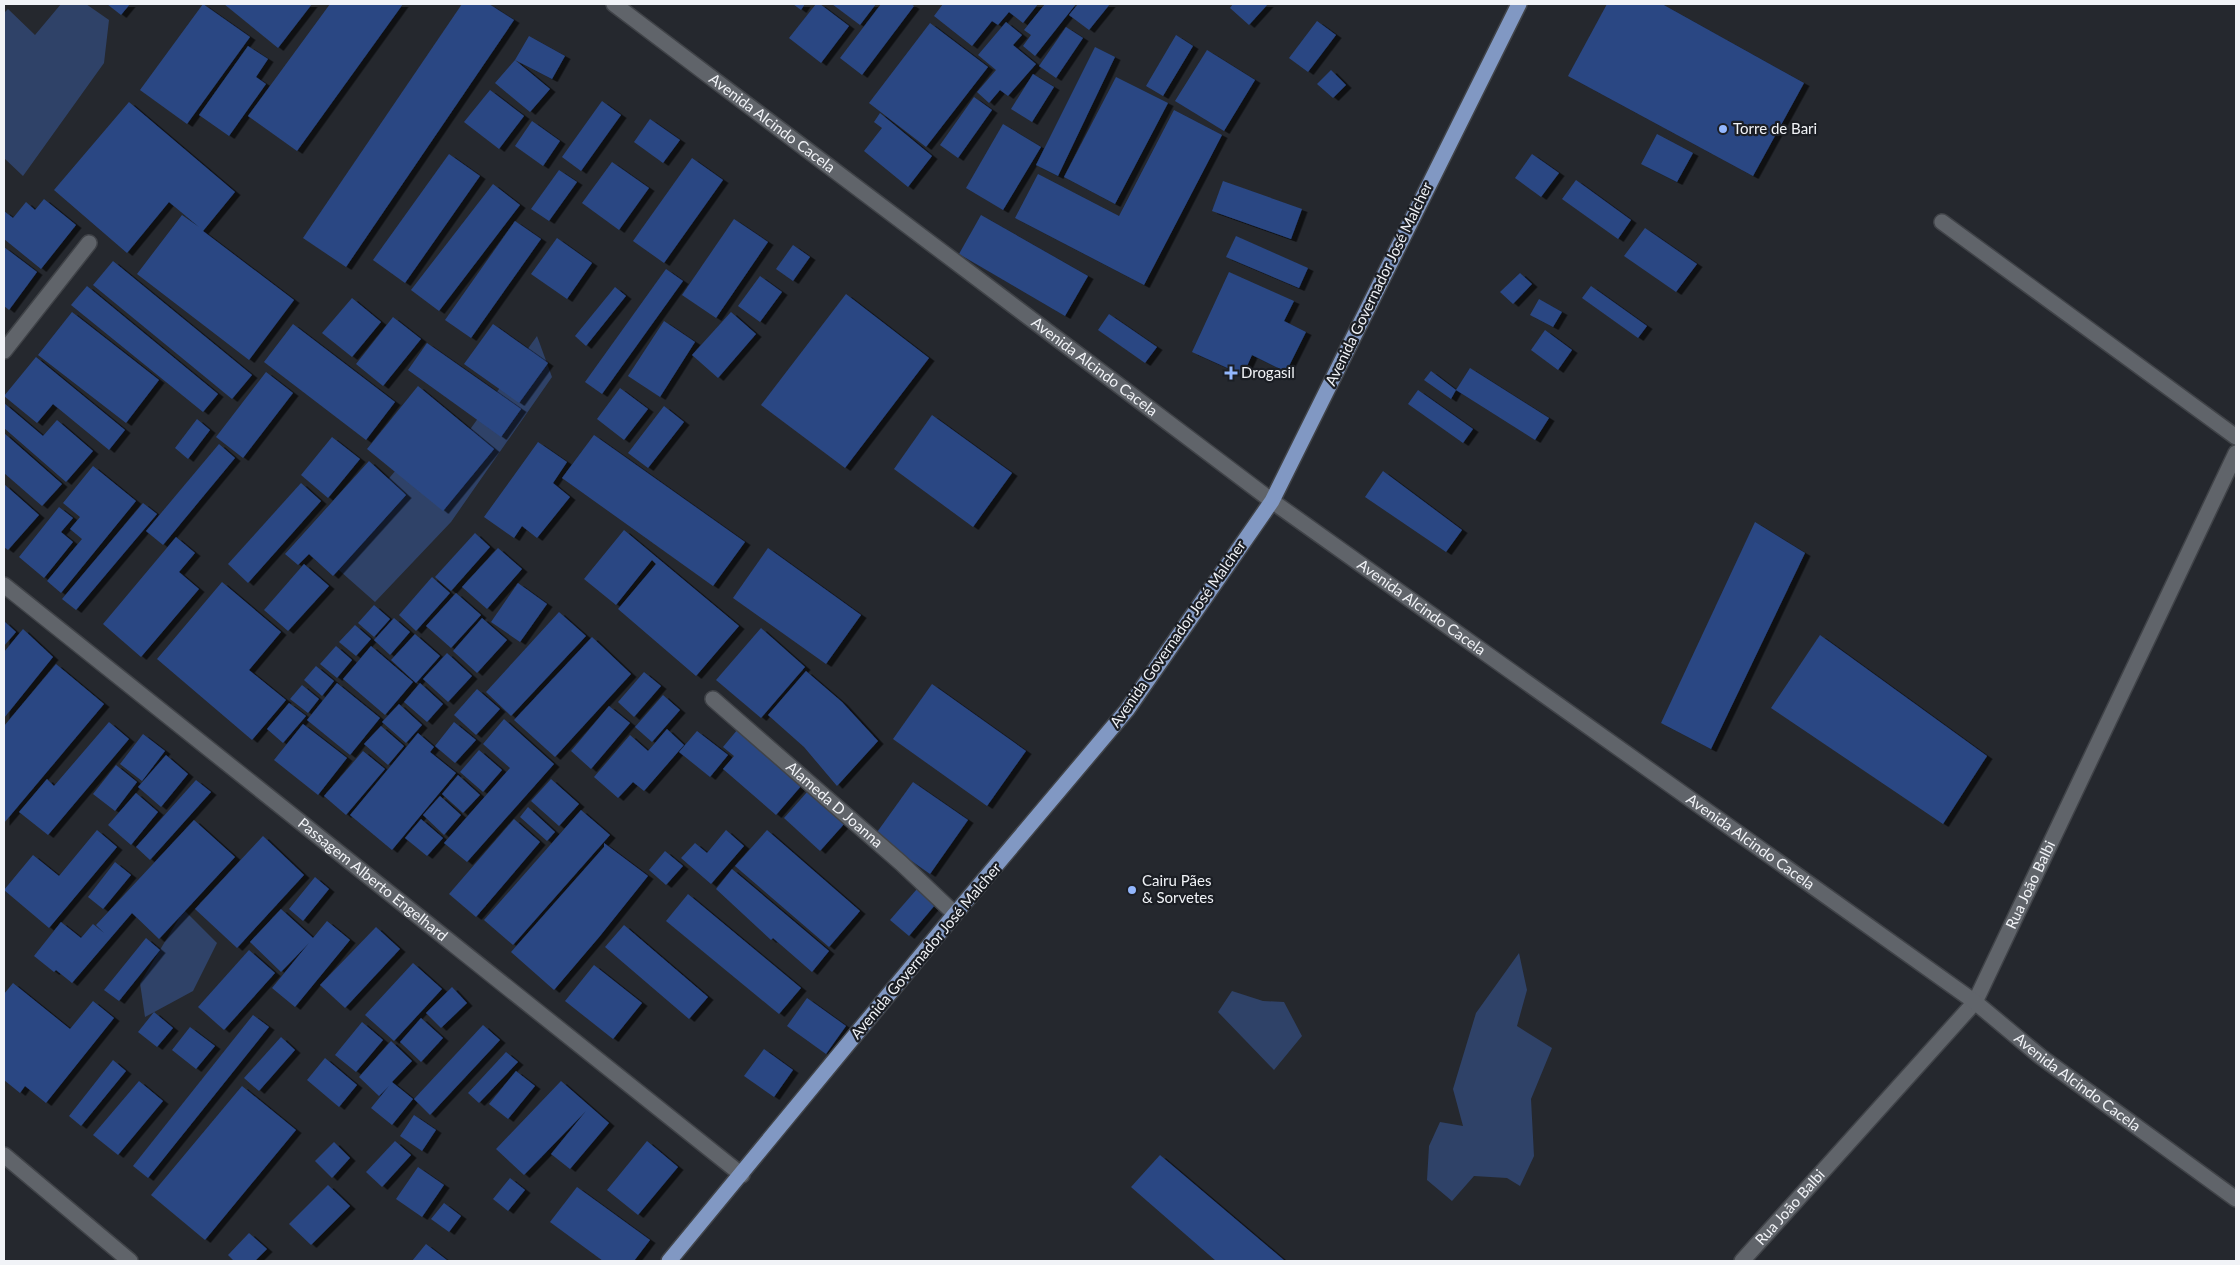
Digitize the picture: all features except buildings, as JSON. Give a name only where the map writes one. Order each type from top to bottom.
[{"type":"main road","name":"Avenida Governador José Malcher","points":[[669,1261],[742,1175],[955,914],[1127,710],[1272,501],[1519,4]]},
{"type":"street","name":"Avenida Alcindo Cacela","points":[[614,4],[1272,501],[1975,1002],[2041,1057],[2236,1199]]},
{"type":"street","points":[[1942,222],[2236,437]]},
{"type":"street","points":[[4,351],[89,244]]},
{"type":"street","name":"Rua João Balbi","points":[[1742,1261],[1975,1002],[2236,453]]},
{"type":"street","name":"Passagem Alberto Engelhard","points":[[4,585],[742,1175]]},
{"type":"street","name":"Alameda D Joanna","points":[[713,699],[901,863],[955,914]]},
{"type":"street","points":[[4,1155],[130,1261]]},
{"type":"shaded area","points":[[61,4],[86,4],[109,20],[104,63],[23,176],[4,158],[4,13],[8,9],[35,35]]},
{"type":"shaded area","points":[[537,336],[552,377],[451,522],[375,602],[323,556],[396,470],[433,481]]},
{"type":"shaded area","points":[[184,910],[217,943],[193,991],[145,1017],[140,983]]},
{"type":"shaded area","points":[[1519,953],[1527,990],[1517,1026],[1552,1048],[1531,1099],[1534,1156],[1520,1186],[1507,1178],[1474,1176],[1452,1201],[1427,1180],[1429,1146],[1440,1122],[1463,1126],[1453,1089],[1476,1013]]},
{"type":"shaded area","points":[[1232,991],[1263,1001],[1284,1002],[1302,1036],[1274,1070],[1218,1012]]},
{"type":"place","name":"Torre de Bari","points":[[1723,129]]},
{"type":"place","name":"Drogasil","points":[[1231,373]]},
{"type":"place","name":"Cairu Pães & Sorvetes","points":[[1132,890]]}]
